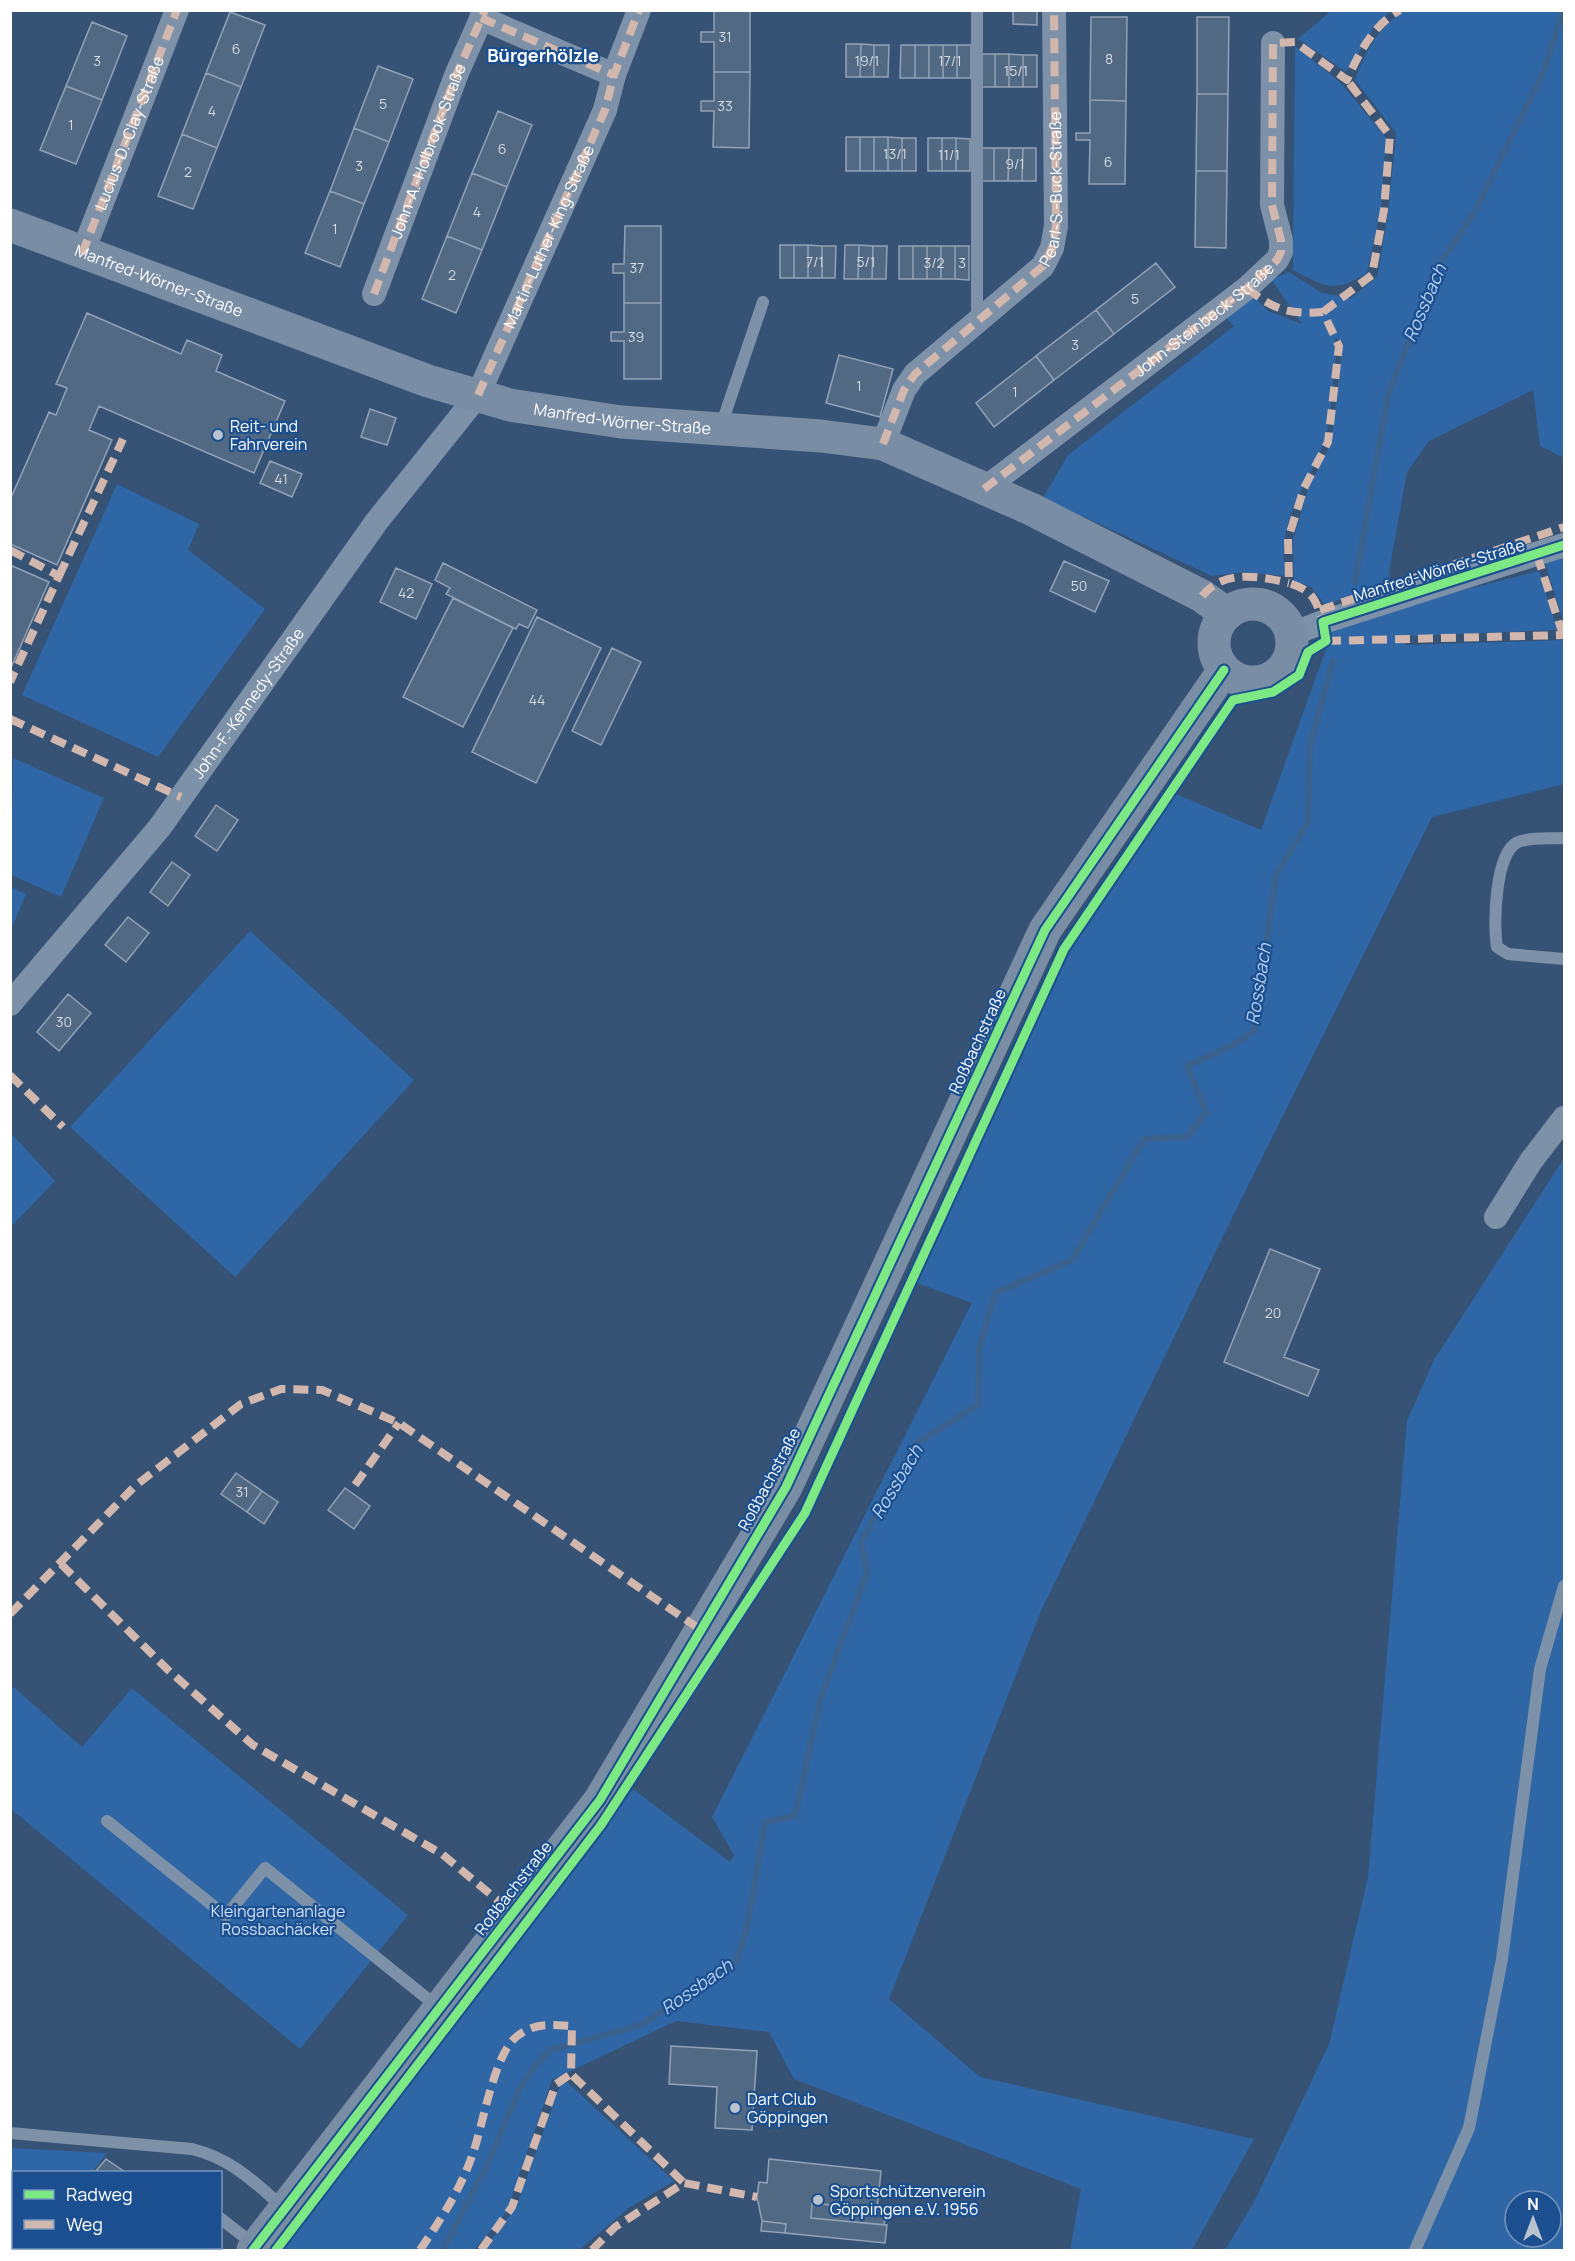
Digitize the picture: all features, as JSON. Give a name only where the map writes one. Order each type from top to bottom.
[{"type":"street","name":"Lucius-D.-Clay-Straße","points":[[82,254],[177,10]]},
{"type":"street","name":"Martin-Luther-King-Straße","points":[[478,395],[605,110],[614,75],[639,10]]},
{"type":"street","name":"Pearl-S.-Buck-Straße","points":[[883,444],[904,390],[915,374],[1043,266],[1052,248],[1056,226],[1054,10]]},
{"type":"street","points":[[483,14],[614,75]]},
{"type":"street","name":"John-A.-Holbrook-Straße","points":[[374,294],[457,73],[483,14]]},
{"type":"street","name":"John-Steinbeck-Straße","points":[[984,489],[1247,288],[1277,260],[1281,252],[1281,240],[1272,205],[1273,43]]},
{"type":"street","name":"Manfred-Wörner-Straße","points":[[10,225],[82,254],[428,381],[478,395],[553,413],[720,430],[821,436],[883,444],[1031,509],[1202,596],[1227,614]]},
{"type":"street","name":"John-F.-Kennedy-Straße","points":[[10,1004],[160,828],[376,521],[478,395]]},
{"type":"street","name":"Manfred-Wörner-Straße","points":[[1292,634],[1564,545]]},
{"type":"street","points":[[1252,603],[1265,605],[1282,616],[1292,634],[1290,659],[1272,678],[1260,682],[1247,682],[1234,678],[1224,670],[1217,659],[1214,635],[1227,614],[1238,606],[1252,603]]},
{"type":"street","name":"Roßbachstraße","points":[[255,2248],[600,1800],[786,1487],[1045,930],[1224,670]]},
{"type":"street","points":[[1496,1217],[1531,1161],[1564,1118]]},
{"type":"lane","points":[[977,10],[977,323]]},
{"type":"lane","points":[[720,430],[763,302]]},
{"type":"lane","points":[[1564,838],[1519,842],[1508,849],[1503,861],[1494,929],[1497,947],[1508,954],[1564,959]]},
{"type":"lane","points":[[1415,2250],[1469,2128],[1502,1959],[1540,1669],[1564,1586]]},
{"type":"lane","points":[[107,1821],[226,1917],[265,1868],[440,2009]]},
{"type":"lane","points":[[10,2133],[192,2149],[217,2156],[239,2170],[285,2209]]},
{"type":"lane","points":[[222,2220],[255,2248]]},
{"type":"green space","points":[[1406,10],[1564,11],[1564,458],[1540,446],[1533,390],[1429,441],[1407,472],[1389,572],[1391,582],[1325,605],[1311,587],[1294,581],[1293,540],[1308,489],[1331,444],[1343,341],[1334,338],[1337,346],[1327,433],[1289,521],[1285,537],[1285,576],[1245,572],[1212,576],[1043,498],[1068,455],[1234,326],[1224,316],[1250,293],[1268,311],[1302,324],[1271,279],[1289,272],[1322,293],[1351,298],[1377,277],[1388,214],[1396,133],[1355,80],[1374,40],[1396,16]]},
{"type":"green space","points":[[1331,11],[1391,11],[1375,25],[1350,68],[1345,71],[1298,39]]},
{"type":"green space","points":[[1295,46],[1341,83],[1386,138],[1381,207],[1367,273],[1337,286],[1322,284],[1293,270]]},
{"type":"green space","points":[[117,484],[199,524],[188,550],[265,609],[158,757],[22,695]]},
{"type":"green space","points":[[1564,556],[1564,624],[1545,562]]},
{"type":"green space","points":[[1539,571],[1557,630],[1403,636],[1405,645],[1564,640],[1564,784],[1432,817],[1233,1216],[1041,1611],[889,1999],[980,2077],[1254,2139],[1192,2250],[1070,2250],[1081,2189],[794,2079],[769,2032],[676,2021],[552,2080],[506,2213],[474,2250],[282,2250],[633,1789],[730,1862],[734,1855],[712,1817],[972,1303],[912,1281],[1064,949],[1171,792],[1261,830],[1330,638],[1328,628],[1397,607]]},
{"type":"green space","points":[[13,758],[104,798],[61,897],[11,875]]},
{"type":"green space","points":[[11,887],[26,894],[11,930]]},
{"type":"green space","points":[[250,931],[414,1080],[235,1277],[70,1127]]},
{"type":"green space","points":[[11,1133],[55,1181],[11,1227]]},
{"type":"green space","points":[[1564,1158],[1564,2250],[1225,2250],[1254,2202],[1329,2044],[1368,1877],[1407,1421],[1434,1360]]},
{"type":"green space","name":"Kleingartenanlage Rossbachäcker","points":[[10,1684],[82,1747],[132,1688],[408,1915],[300,2049],[11,1809]]},
{"type":"green space","points":[[567,2082],[674,2181],[630,2207],[579,2250],[484,2250],[517,2205],[561,2083]]},
{"type":"green space","points":[[11,2148],[107,2153],[93,2171],[12,2171],[12,2249],[52,2249],[11,2250]]},
{"type":"building","points":[[714,10],[750,10],[750,72],[714,72],[714,42],[701,42],[701,32],[714,32]]},
{"type":"building","points":[[1013,10],[1037,10],[1037,25],[1013,24]]},
{"type":"building","points":[[230,12],[265,25],[241,87],[206,73]]},
{"type":"building","points":[[1091,17],[1127,17],[1126,101],[1090,100]]},
{"type":"building","points":[[1197,17],[1229,17],[1228,94],[1197,94]]},
{"type":"building","points":[[92,22],[127,36],[102,100],[66,86]]},
{"type":"building","points":[[846,44],[861,44],[860,77],[846,77]]},
{"type":"building","points":[[861,44],[874,45],[874,77],[860,77]]},
{"type":"building","points":[[874,45],[889,45],[888,77],[874,77]]},
{"type":"building","points":[[901,45],[915,45],[915,78],[900,78]]},
{"type":"building","points":[[915,45],[929,45],[929,78],[915,78]]},
{"type":"building","points":[[929,45],[943,45],[943,78],[929,78]]},
{"type":"building","points":[[943,45],[957,45],[957,78],[943,78]]},
{"type":"building","points":[[957,45],[971,45],[971,78],[957,78]]},
{"type":"building","points":[[982,54],[995,54],[995,87],[981,87]]},
{"type":"building","points":[[995,54],[1009,54],[1009,87],[995,87]]},
{"type":"building","points":[[1009,54],[1023,55],[1023,87],[1009,87]]},
{"type":"building","points":[[1023,55],[1037,55],[1037,87],[1023,87]]},
{"type":"building","points":[[378,66],[413,79],[389,142],[354,128]]},
{"type":"building","points":[[714,72],[750,72],[749,148],[713,147],[714,111],[701,111],[701,101],[714,101]]},
{"type":"building","points":[[206,73],[241,87],[217,148],[182,134]]},
{"type":"building","points":[[66,86],[102,100],[76,164],[40,150]]},
{"type":"building","points":[[1197,94],[1228,94],[1227,171],[1196,171]]},
{"type":"building","points":[[1090,100],[1126,101],[1125,184],[1089,184],[1090,140],[1076,140],[1076,133],[1090,133]]},
{"type":"building","points":[[498,111],[532,125],[507,187],[472,173]]},
{"type":"building","points":[[354,128],[389,142],[364,204],[330,191]]},
{"type":"building","points":[[182,134],[217,148],[193,209],[158,196]]},
{"type":"building","points":[[846,137],[860,137],[860,171],[846,171]]},
{"type":"building","points":[[860,137],[874,137],[874,171],[860,171]]},
{"type":"building","points":[[874,137],[888,137],[888,171],[874,171]]},
{"type":"building","points":[[888,137],[902,138],[902,171],[888,171]]},
{"type":"building","points":[[902,138],[916,138],[916,171],[902,171]]},
{"type":"building","points":[[928,138],[942,138],[942,171],[928,171]]},
{"type":"building","points":[[942,138],[956,138],[956,171],[942,171]]},
{"type":"building","points":[[956,138],[970,139],[970,171],[956,171]]},
{"type":"building","points":[[980,148],[994,148],[994,181],[980,181]]},
{"type":"building","points":[[994,148],[1009,148],[1008,181],[994,181]]},
{"type":"building","points":[[1009,148],[1023,148],[1022,181],[1008,181]]},
{"type":"building","points":[[1023,148],[1036,148],[1036,181],[1022,181]]},
{"type":"building","points":[[1196,171],[1227,171],[1226,248],[1195,247]]},
{"type":"building","points":[[472,173],[507,187],[482,250],[447,236]]},
{"type":"building","points":[[330,191],[364,204],[340,267],[305,253]]},
{"type":"building","points":[[625,226],[661,226],[661,303],[624,303],[624,273],[613,273],[613,264],[624,264]]},
{"type":"building","points":[[447,236],[482,250],[456,313],[422,299]]},
{"type":"building","points":[[780,245],[794,245],[794,278],[780,278]]},
{"type":"building","points":[[794,245],[808,245],[808,278],[794,278]]},
{"type":"building","points":[[808,245],[822,246],[822,278],[808,278]]},
{"type":"building","points":[[845,245],[859,245],[858,279],[844,279]]},
{"type":"building","points":[[859,245],[873,246],[872,279],[858,279]]},
{"type":"building","points":[[822,246],[836,246],[835,278],[822,278]]},
{"type":"building","points":[[873,246],[887,246],[886,279],[872,279]]},
{"type":"building","points":[[899,246],[913,246],[913,279],[899,279]]},
{"type":"building","points":[[913,246],[927,246],[927,279],[913,279]]},
{"type":"building","points":[[927,246],[941,246],[941,279],[927,279]]},
{"type":"building","points":[[941,246],[955,246],[955,279],[941,279]]},
{"type":"building","points":[[955,246],[969,246],[969,280],[955,279]]},
{"type":"building","points":[[1156,263],[1175,287],[1114,334],[1096,310]]},
{"type":"building","points":[[624,303],[661,303],[661,379],[624,379],[624,341],[611,341],[611,332],[624,332]]},
{"type":"building","points":[[1096,310],[1114,334],[1054,380],[1036,356]]},
{"type":"building","name":"Reit- und Fahrverein","points":[[87,313],[181,354],[187,340],[222,355],[216,371],[285,401],[254,473],[99,406],[89,430],[112,440],[57,565],[10,544],[10,500],[49,412],[56,415],[67,388],[56,384]]},
{"type":"building","points":[[839,355],[893,369],[880,417],[826,403]]},
{"type":"building","points":[[1036,356],[1054,380],[994,427],[976,403]]},
{"type":"building","points":[[370,409],[396,418],[387,445],[361,437]]},
{"type":"building","points":[[270,461],[302,474],[292,497],[260,483]]},
{"type":"building","points":[[1064,561],[1109,581],[1095,612],[1050,591]]},
{"type":"building","points":[[443,563],[537,610],[528,628],[519,624],[516,629],[446,594],[450,588],[435,580]]},
{"type":"building","points":[[10,565],[49,582],[10,670]]},
{"type":"building","points":[[396,568],[432,584],[416,619],[380,602]]},
{"type":"building","points":[[453,598],[513,628],[463,727],[403,697]]},
{"type":"building","points":[[537,617],[601,648],[536,783],[472,752]]},
{"type":"building","points":[[612,648],[641,662],[601,745],[572,731]]},
{"type":"building","points":[[216,805],[238,820],[217,851],[195,836]]},
{"type":"building","points":[[172,862],[190,875],[168,906],[150,892]]},
{"type":"building","points":[[128,917],[149,933],[126,962],[105,945]]},
{"type":"building","points":[[68,994],[91,1013],[59,1051],[37,1032]]},
{"type":"building","points":[[1270,1249],[1320,1269],[1284,1357],[1319,1370],[1308,1396],[1224,1362]]},
{"type":"building","points":[[236,1473],[262,1491],[247,1512],[221,1494]]},
{"type":"building","points":[[345,1488],[370,1506],[354,1529],[328,1510]]},
{"type":"building","points":[[262,1491],[278,1502],[264,1524],[247,1512]]},
{"type":"building","name":"Dart Club Göppingen","points":[[671,2046],[757,2051],[752,2130],[715,2128],[717,2087],[669,2084]]},
{"type":"building","points":[[106,2159],[124,2171],[96,2171]]},
{"type":"building","name":"Sportschützenverein Göppingen e.V. 1956","points":[[769,2159],[881,2171],[877,2210],[812,2203],[811,2218],[887,2225],[885,2243],[785,2233],[786,2224],[762,2221],[757,2197],[759,2182],[767,2183]]},
{"type":"building","points":[[812,2203],[886,2211],[884,2225],[811,2218]]},
{"type":"building","points":[[762,2221],[786,2224],[785,2233],[761,2231]]},
{"type":"waterway","name":"Rossbach","points":[[1355,582],[1388,396],[1435,271],[1475,211],[1544,71],[1563,10]]},
{"type":"waterway","name":"Rossbach","points":[[443,2250],[489,2161],[520,2088],[533,2068],[550,2050],[641,2025],[736,1963],[747,1927],[765,1822],[795,1816],[821,1697],[867,1573],[861,1542],[915,1444],[978,1405],[979,1349],[995,1293],[1072,1260],[1144,1139],[1187,1137],[1206,1112],[1187,1066],[1235,1044],[1254,1031],[1276,874],[1308,822],[1310,745],[1333,661]]},
{"type":"marked path","points":[[82,254],[177,10]]},
{"type":"marked path","points":[[374,294],[457,73],[485,10]]},
{"type":"marked path","points":[[478,395],[605,110],[614,75],[639,10]]},
{"type":"marked path","points":[[883,444],[904,390],[915,374],[1043,266],[1052,248],[1056,226],[1054,10]]},
{"type":"marked path","points":[[984,489],[1247,288],[1277,260],[1281,252],[1281,240],[1272,205],[1273,43],[1295,42],[1347,80],[1362,50],[1375,32],[1382,23],[1400,10]]},
{"type":"marked path","points":[[481,18],[614,75]]},
{"type":"marked path","points":[[1323,312],[1372,275],[1384,210],[1390,136],[1347,80]]},
{"type":"marked path","points":[[1247,288],[1273,306],[1282,309],[1323,312],[1339,346],[1328,442],[1304,488],[1288,539],[1289,583],[1309,593],[1318,607],[1323,622]]},
{"type":"marked path","points":[[59,576],[123,439]]},
{"type":"marked path","points":[[1320,610],[1564,527]]},
{"type":"marked path","points":[[10,550],[59,576],[10,682]]},
{"type":"marked path","points":[[1537,555],[1563,635]]},
{"type":"marked path","points":[[1202,596],[1211,587],[1231,578],[1266,578],[1289,583]]},
{"type":"marked path","points":[[1326,641],[1564,635]]},
{"type":"marked path","points":[[10,719],[181,797]]},
{"type":"marked path","points":[[10,1075],[63,1127]]},
{"type":"marked path","points":[[10,1614],[135,1486],[241,1404],[281,1389],[322,1390],[399,1423],[701,1630]]},
{"type":"marked path","points":[[355,1485],[399,1423]]},
{"type":"marked path","points":[[61,1564],[168,1670],[253,1745],[442,1854],[513,1913]]},
{"type":"marked path","points":[[420,2250],[463,2179],[477,2141],[501,2059],[516,2037],[536,2027],[572,2026],[571,2074],[684,2183]]},
{"type":"marked path","points":[[481,2250],[512,2207],[556,2084],[571,2074]]},
{"type":"marked path","points":[[592,2250],[615,2227],[684,2183],[757,2197]]},
{"type":"cycle path","points":[[276,2250],[601,1825],[805,1513],[1064,949],[1233,700],[1273,692],[1299,675],[1308,652],[1326,641],[1323,622],[1564,545]]},
{"type":"cycle path","points":[[253,2250],[600,1800],[786,1487],[1045,930],[1224,670]]},
{"type":"place","name":"Reit- und Fahrverein","points":[[218,435]]},
{"type":"place","name":"Dart Club Göppingen","points":[[735,2108]]},
{"type":"place","name":"Sportschützenverein Göppingen e.V. 1956","points":[[818,2200]]},
{"type":"district","name":"Bürgerhölzle","points":[[543,56]]}]
